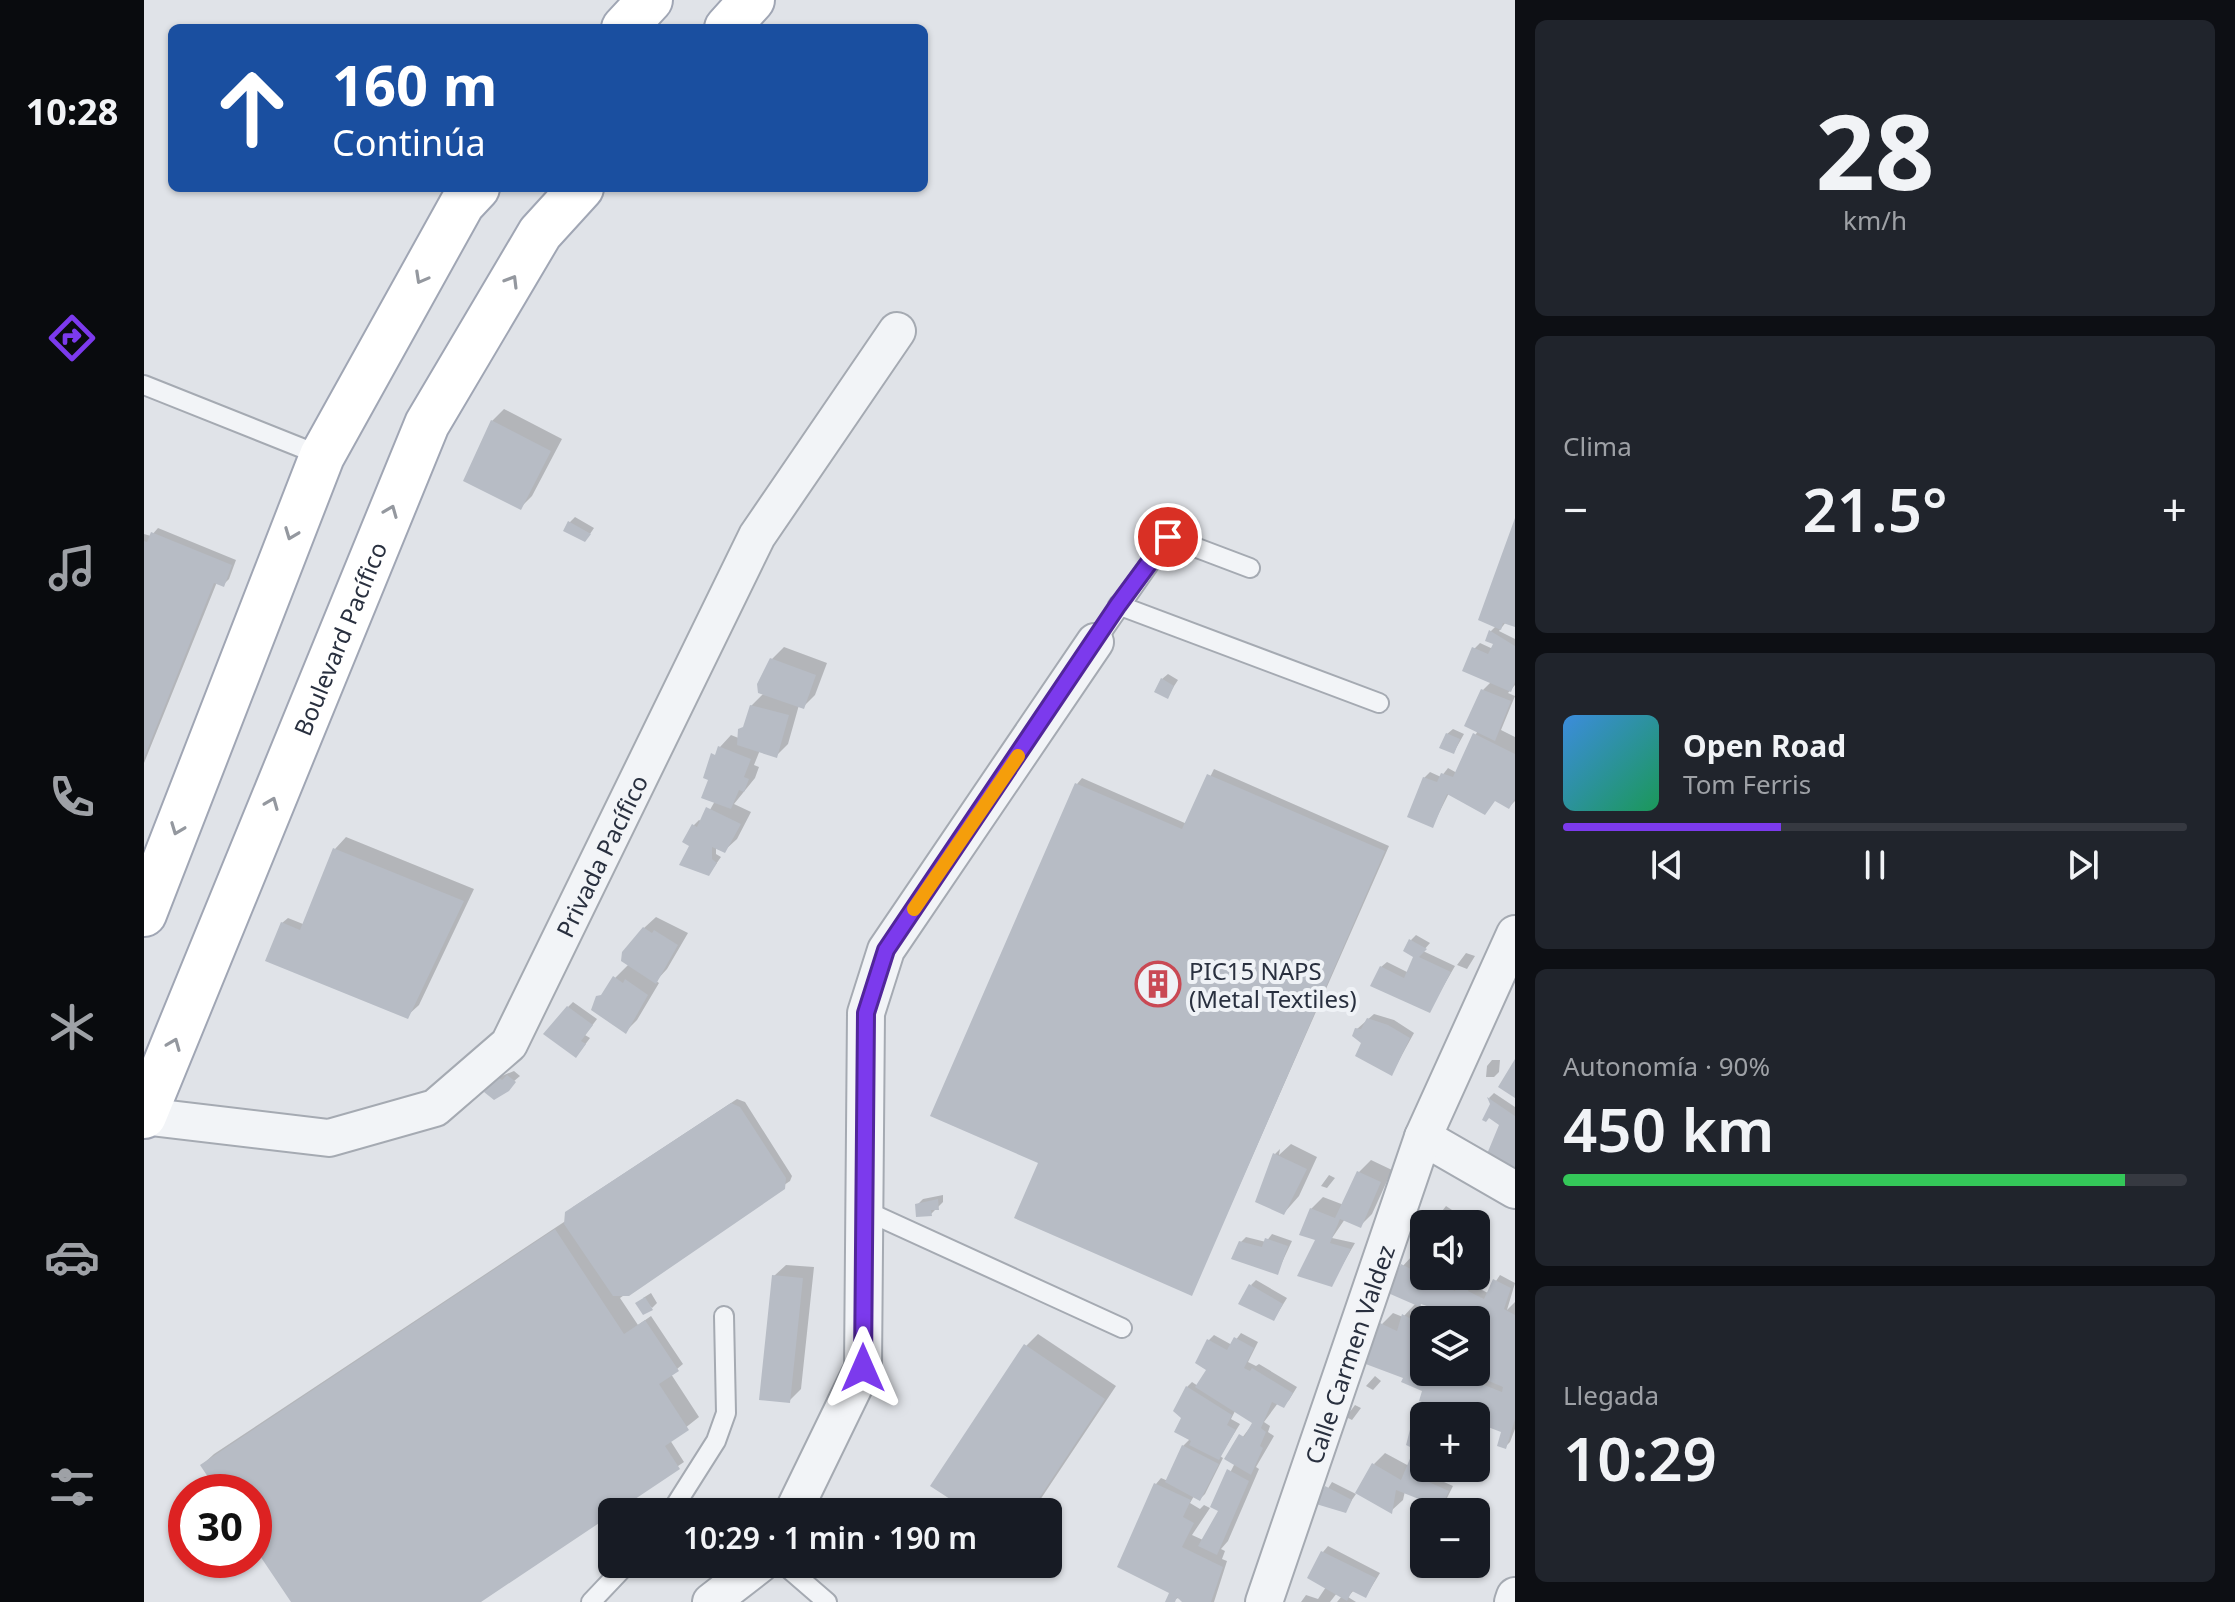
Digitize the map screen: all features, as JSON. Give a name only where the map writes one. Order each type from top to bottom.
[{"type":"main road","points":[[628,24],[650,0]]},
{"type":"main road","points":[[731,24],[752,0]]},
{"type":"main road","points":[[144,914],[322,456],[462,204],[473,192]]},
{"type":"main road","name":"Boulevard Pacífico","points":[[144,1116],[427,424],[540,233],[577,192]]},
{"type":"street","name":"Privada Pacífico","points":[[144,1116],[329,1138],[435,1108],[509,1044],[757,536],[897,331]]},
{"type":"street","points":[[800,1498],[863,1368],[866,1013],[886,950],[1095,642]]},
{"type":"street","name":"Calle Carmen Valdez","points":[[1264,1602],[1423,1137],[1515,934]]},
{"type":"street","points":[[1423,1137],[1515,1190]]},
{"type":"street","points":[[711,1602],[742,1578]]},
{"type":"street","points":[[1513,1602],[1515,1596]]},
{"type":"lane","points":[[144,385],[322,456]]},
{"type":"lane","points":[[1095,642],[1168,537],[1250,568]]},
{"type":"lane","points":[[1118,605],[1379,703]]},
{"type":"lane","points":[[864,1210],[1122,1328]]},
{"type":"lane","points":[[680,1498],[716,1441],[726,1413],[724,1316]]},
{"type":"lane","points":[[591,1602],[614,1578]]},
{"type":"lane","points":[[799,1578],[827,1602]]},
{"type":"building","points":[[491,420],[551,451],[521,510],[463,481]]},
{"type":"building","points":[[1515,518],[1515,627],[1503,623],[1501,630],[1478,620]]},
{"type":"building","points":[[568,521],[591,534],[585,542],[563,531]]},
{"type":"building","points":[[151,532],[232,565],[224,587],[214,583],[144,758],[144,541],[147,542]]},
{"type":"building","points":[[1489,630],[1515,646],[1515,682],[1511,692],[1462,671],[1472,647],[1488,654],[1493,644],[1485,641]]},
{"type":"building","points":[[770,658],[816,675],[804,709],[758,693],[757,684]]},
{"type":"building","points":[[1161,678],[1174,686],[1168,699],[1154,692]]},
{"type":"building","points":[[1481,689],[1511,701],[1495,741],[1464,726]]},
{"type":"building","points":[[750,705],[789,715],[777,758],[737,745],[738,729],[743,727]]},
{"type":"building","points":[[1446,733],[1460,739],[1454,754],[1439,748]]},
{"type":"building","points":[[1473,733],[1515,754],[1515,799],[1509,809],[1495,801],[1485,815],[1447,794],[1433,828],[1407,817],[1423,777],[1437,782],[1441,773],[1453,777]]},
{"type":"building","points":[[718,746],[751,759],[744,777],[749,779],[744,792],[739,790],[731,809],[701,798],[708,780],[703,778],[711,753],[715,755]]},
{"type":"building","name":"PIC15 NAPS (Metal Textiles)","points":[[1207,774],[1385,851],[1192,1296],[1014,1218],[1038,1163],[930,1116],[1075,783],[1182,829]]},
{"type":"building","points":[[706,807],[741,824],[725,853],[712,847],[712,859],[717,863],[709,876],[679,865],[689,846],[682,842],[692,824],[697,827]]},
{"type":"building","points":[[333,848],[464,901],[408,1019],[265,961],[281,922],[300,930]]},
{"type":"building","points":[[643,927],[678,945],[656,984],[621,961],[622,952]]},
{"type":"building","points":[[1409,939],[1427,949],[1419,957],[1451,972],[1430,1013],[1370,986],[1380,966],[1404,978],[1413,957],[1403,951]]},
{"type":"building","points":[[613,976],[623,983],[625,979],[648,995],[626,1034],[591,1010],[596,996],[601,995]]},
{"type":"building","points":[[567,1006],[593,1025],[581,1041],[586,1044],[576,1058],[543,1034]]},
{"type":"building","points":[[1367,1018],[1388,1025],[1410,1038],[1392,1076],[1355,1056],[1361,1043],[1352,1036],[1355,1028],[1361,1029]]},
{"type":"building","points":[[1515,1059],[1515,1098],[1498,1087]]},
{"type":"building","points":[[507,1075],[516,1082],[509,1091],[494,1100],[484,1092],[497,1076],[502,1080]]},
{"type":"building","points":[[1487,1097],[1515,1116],[1515,1169],[1487,1154],[1499,1125],[1489,1118],[1486,1122],[1482,1120],[1490,1104]]},
{"type":"building","points":[[731,1103],[740,1107],[786,1178],[785,1189],[629,1296],[613,1296],[564,1224],[565,1212]]},
{"type":"building","points":[[1273,1153],[1307,1169],[1284,1215],[1255,1202]]},
{"type":"building","points":[[1357,1171],[1381,1182],[1361,1228],[1340,1219],[1330,1243],[1351,1249],[1332,1287],[1297,1276],[1315,1240],[1299,1235],[1310,1208],[1335,1218]]},
{"type":"building","points":[[938,1199],[939,1210],[931,1210],[932,1216],[916,1217],[915,1204]]},
{"type":"building","points":[[555,1229],[624,1334],[645,1320],[679,1371],[659,1384],[689,1430],[665,1446],[680,1469],[637,1498],[598,1498],[598,1524],[481,1602],[291,1602],[272,1574],[272,1474],[206,1474],[200,1465]]},
{"type":"building","points":[[1265,1238],[1288,1246],[1278,1275],[1231,1259],[1239,1241],[1262,1247]]},
{"type":"building","points":[[1401,1264],[1410,1268],[1410,1290],[1468,1290],[1484,1299],[1493,1279],[1511,1288],[1504,1309],[1515,1315],[1515,1419],[1506,1449],[1497,1446],[1501,1432],[1490,1428],[1490,1402],[1422,1402],[1419,1401],[1422,1391],[1410,1386],[1487,1386],[1502,1392],[1503,1387],[1490,1382],[1490,1306],[1418,1306],[1388,1293]]},
{"type":"building","points":[[772,1275],[803,1278],[790,1403],[759,1400]]},
{"type":"building","points":[[1249,1284],[1283,1304],[1274,1321],[1238,1304]]},
{"type":"building","points":[[645,1297],[653,1310],[643,1315],[635,1303]]},
{"type":"building","points":[[1402,1314],[1410,1318],[1410,1386],[1401,1382],[1403,1378],[1363,1363],[1380,1323],[1397,1331]]},
{"type":"building","points":[[1234,1337],[1254,1348],[1244,1368],[1250,1371],[1252,1368],[1293,1393],[1284,1408],[1272,1402],[1261,1428],[1266,1432],[1260,1446],[1263,1448],[1251,1475],[1224,1459],[1239,1434],[1244,1437],[1252,1423],[1195,1387],[1206,1370],[1195,1363],[1207,1339],[1227,1350]]},
{"type":"building","points":[[1024,1344],[1105,1399],[1039,1498],[948,1498],[930,1486]]},
{"type":"building","points":[[1186,1386],[1232,1415],[1227,1425],[1236,1430],[1219,1460],[1189,1445],[1191,1441],[1174,1432],[1181,1418],[1173,1411]]},
{"type":"building","points":[[1182,1445],[1219,1464],[1200,1501],[1165,1482]]},
{"type":"building","points":[[1410,1459],[1410,1482],[1429,1482],[1449,1491],[1446,1498],[1416,1498],[1396,1490],[1392,1514],[1355,1493],[1372,1463],[1401,1480]]},
{"type":"building","points":[[1227,1469],[1249,1481],[1217,1555],[1198,1546],[1218,1511],[1210,1507]]},
{"type":"building","points":[[1154,1483],[1191,1500],[1183,1517],[1194,1523],[1182,1547],[1223,1567],[1211,1602],[1182,1602],[1177,1597],[1175,1602],[1165,1602],[1169,1593],[1117,1567]]},
{"type":"building","points":[[1325,1486],[1352,1500],[1346,1513],[1316,1504]]},
{"type":"building","points":[[1321,1551],[1376,1578],[1366,1598],[1352,1591],[1347,1601],[1307,1578]]},
{"type":"slow traffic","points":[[914,909],[1018,756]]},
{"type":"place","name":"PIC15 NAPS (Metal Textiles)","points":[[1158,984]]},
{"type":"route","points":[[863,1368],[866,1013],[886,950],[1118,605],[1168,537]]}]
